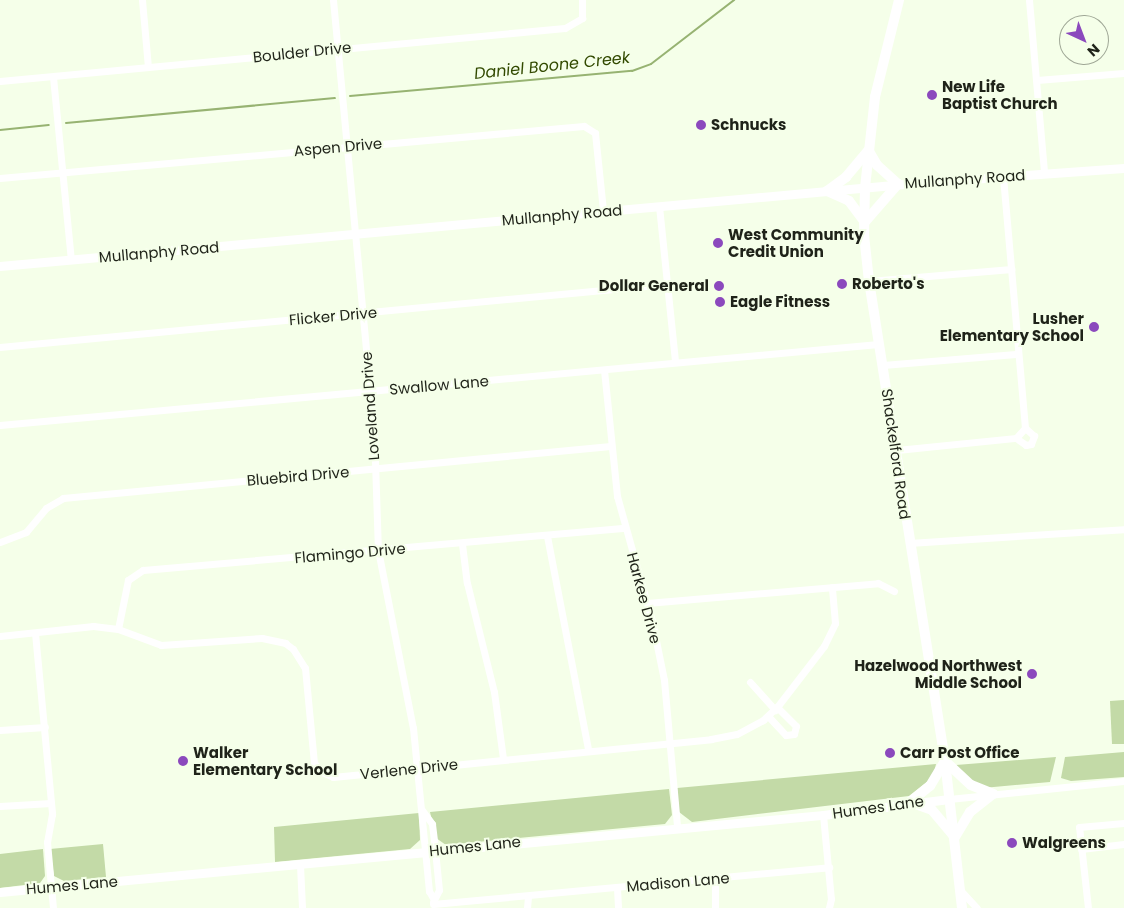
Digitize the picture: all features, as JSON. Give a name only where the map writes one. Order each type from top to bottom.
[{"type":"main road","name":"Shackelford Road","points":[[899,0],[875,98],[865,187],[864,222],[869,281],[878,344],[897,450],[909,543],[945,761],[962,908]]},
{"type":"main road","points":[[869,150],[877,165],[898,184],[864,222],[849,201],[827,191],[846,177],[869,150]]},
{"type":"main road","points":[[910,802],[930,786],[945,761],[970,785],[993,794]]},
{"type":"main road","points":[[910,802],[932,810],[955,837],[970,812],[993,794]]},
{"type":"street","points":[[142,0],[148,66]]},
{"type":"street","name":"Loveland Drive","points":[[333,0],[370,391],[378,550],[387,607],[406,688],[422,810],[430,850],[429,891],[433,903]]},
{"type":"street","name":"Boulder Drive","points":[[0,80],[53,77],[148,66],[572,27],[582,18],[582,0]]},
{"type":"street","points":[[1030,0],[1044,173]]},
{"type":"street","points":[[1037,80],[1124,73]]},
{"type":"street","points":[[53,77],[71,260]]},
{"type":"street","name":"Aspen Drive","points":[[0,178],[584,126],[595,133],[603,211]]},
{"type":"street","name":"Mullanphy Road","points":[[0,266],[898,184],[1124,168]]},
{"type":"street","points":[[897,450],[1021,434],[1011,269],[1003,177]]},
{"type":"street","points":[[659,206],[675,361]]},
{"type":"street","points":[[869,281],[1011,269]]},
{"type":"street","name":"Flicker Drive","points":[[0,347],[667,284]]},
{"type":"street","name":"Swallow Lane","points":[[0,425],[604,370],[675,361],[878,344]]},
{"type":"street","points":[[883,365],[1016,354]]},
{"type":"street","name":"Harkee Drive","points":[[604,370],[617,496],[660,654],[677,826]]},
{"type":"street","name":"Bluebird Drive","points":[[0,542],[26,532],[46,508],[63,498],[611,446]]},
{"type":"street","name":"Flamingo Drive","points":[[118,629],[128,580],[143,570],[462,544],[625,528]]},
{"type":"street","points":[[909,543],[1124,529]]},
{"type":"street","points":[[546,536],[588,749]]},
{"type":"street","points":[[462,544],[467,583],[494,692],[504,759]]},
{"type":"street","points":[[647,603],[878,583],[894,591]]},
{"type":"street","name":"Verlene Drive","points":[[0,636],[93,626],[118,629],[161,645],[262,638],[285,643],[293,649],[304,668],[312,759],[322,772],[333,777],[588,749],[726,737],[768,716],[776,709],[833,632],[832,587]]},
{"type":"street","points":[[35,633],[51,803],[47,842],[52,908]]},
{"type":"street","points":[[750,682],[776,709],[796,726],[794,734],[786,734],[768,716]]},
{"type":"street","points":[[0,730],[45,727]]},
{"type":"street","points":[[949,799],[1124,781]]},
{"type":"street","name":"Humes Lane","points":[[0,892],[300,865],[430,850],[677,826],[823,815],[910,802],[949,799]]},
{"type":"street","points":[[0,806],[51,803]]},
{"type":"street","points":[[823,815],[829,867],[829,908]]},
{"type":"street","points":[[1088,908],[1079,828],[1124,823]]},
{"type":"street","points":[[1081,848],[1124,844]]},
{"type":"street","points":[[300,865],[302,908]]},
{"type":"street","name":"Madison Lane","points":[[433,903],[528,897],[829,867]]},
{"type":"street","points":[[715,879],[715,908]]},
{"type":"street","points":[[616,888],[618,908]]},
{"type":"street","points":[[961,891],[977,908]]},
{"type":"street","points":[[527,908],[528,897]]},
{"type":"street","points":[[505,899],[508,908]]},
{"type":"green space","points":[[1124,700],[1124,744],[1112,744],[1110,701]]},
{"type":"green space","points":[[1124,752],[1124,777],[1071,781],[1061,778],[1065,757]]},
{"type":"green space","points":[[1056,757],[1050,782],[983,788],[973,785],[956,765]]},
{"type":"green space","points":[[936,764],[933,777],[909,796],[692,822],[679,812],[677,788]]},
{"type":"green space","points":[[669,789],[672,815],[665,824],[446,845],[436,838],[430,812]]},
{"type":"green space","points":[[419,813],[420,840],[410,849],[275,862],[274,827]]},
{"type":"green space","points":[[103,844],[106,877],[64,881],[54,876],[50,849]]},
{"type":"green space","points":[[43,849],[45,876],[40,883],[0,888],[0,854]]},
{"type":"waterway","name":"Daniel Boone Creek","points":[[350,96],[632,71],[651,64],[734,0]]},
{"type":"waterway","name":"Daniel Boone Creek","points":[[66,123],[335,98]]},
{"type":"waterway","name":"Daniel Boone Creek","points":[[0,130],[49,125]]},
{"type":"place","name":"New Life Baptist Church","points":[[932,95]]},
{"type":"place","name":"Schnucks","points":[[701,125]]},
{"type":"place","name":"West Community Credit Union","points":[[718,243]]},
{"type":"place","name":"Roberto's","points":[[842,284]]},
{"type":"place","name":"Dollar General","points":[[719,286]]},
{"type":"place","name":"Eagle Fitness","points":[[720,302]]},
{"type":"place","name":"Lusher Elementary School","points":[[1094,327]]},
{"type":"place","name":"Hazelwood Northwest Middle School","points":[[1032,674]]},
{"type":"place","name":"Carr Post Office","points":[[890,753]]},
{"type":"place","name":"Walker Elementary School","points":[[183,761]]},
{"type":"place","name":"Walgreens","points":[[1012,843]]}]
